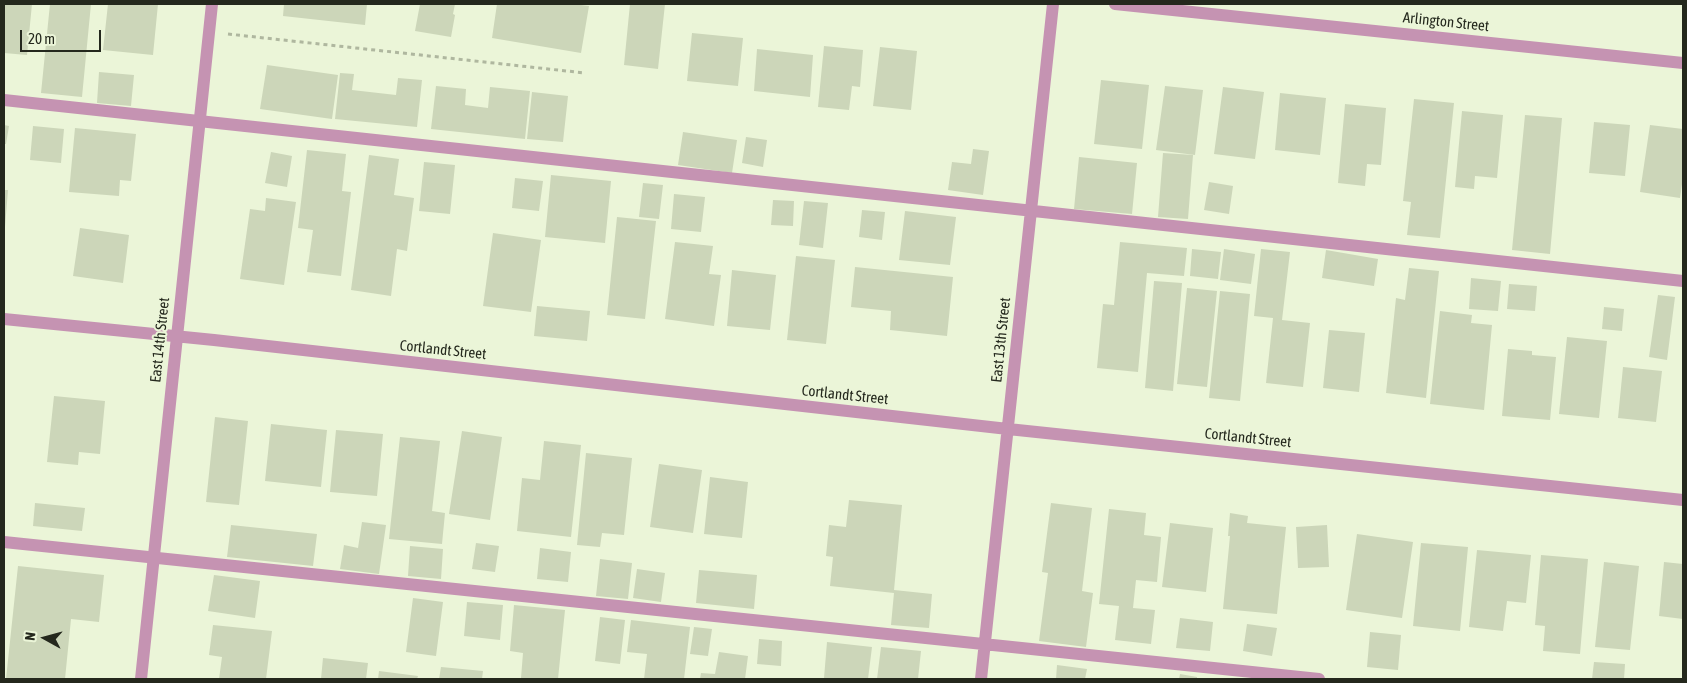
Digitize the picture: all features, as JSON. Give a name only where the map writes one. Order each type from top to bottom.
[{"type":"street","name":"East 14th Street","points":[[141,679],[212,4]]},
{"type":"street","name":"East 13th Street","points":[[982,679],[1053,4]]},
{"type":"street","name":"Arlington Street","points":[[1115,4],[1683,64]]},
{"type":"street","points":[[4,100],[1683,281]]},
{"type":"street","name":"Cortlandt Street","points":[[4,319],[1008,429],[1683,500]]},
{"type":"street","points":[[4,542],[1319,679]]},
{"type":"path","points":[[209,32],[585,73]]},
{"type":"building","points":[[4,4],[32,4],[27,55],[4,53]]},
{"type":"building","points":[[50,4],[91,4],[82,97],[41,93]]},
{"type":"building","points":[[108,4],[158,4],[153,55],[103,50]]},
{"type":"building","points":[[284,4],[367,4],[365,25],[283,16]]},
{"type":"building","points":[[420,4],[455,4],[451,37],[415,31]]},
{"type":"building","points":[[497,4],[573,4],[589,6],[581,53],[492,38]]},
{"type":"building","points":[[630,4],[665,4],[658,69],[624,65]]},
{"type":"building","points":[[692,33],[743,38],[738,86],[687,81]]},
{"type":"building","points":[[824,46],[863,50],[860,87],[852,86],[849,110],[818,107]]},
{"type":"building","points":[[880,47],[917,51],[911,110],[873,106]]},
{"type":"building","points":[[757,49],[813,55],[810,97],[754,91]]},
{"type":"building","points":[[267,65],[338,75],[332,119],[260,109]]},
{"type":"building","points":[[99,72],[134,75],[131,106],[97,103]]},
{"type":"building","points":[[340,73],[354,74],[352,90],[396,95],[398,78],[422,80],[417,127],[335,119]]},
{"type":"building","points":[[1101,80],[1149,85],[1142,149],[1094,144]]},
{"type":"building","points":[[436,86],[466,89],[465,105],[488,108],[490,87],[530,91],[525,139],[431,129]]},
{"type":"building","points":[[1165,86],[1203,90],[1195,155],[1156,150]]},
{"type":"building","points":[[1223,87],[1264,92],[1255,159],[1214,154]]},
{"type":"building","points":[[532,92],[568,96],[563,142],[527,139]]},
{"type":"building","points":[[1280,93],[1326,98],[1320,155],[1275,150]]},
{"type":"building","points":[[1414,99],[1454,103],[1440,238],[1407,235],[1411,202],[1403,201]]},
{"type":"building","points":[[1345,104],[1386,108],[1381,165],[1367,164],[1365,186],[1338,183]]},
{"type":"building","points":[[1462,111],[1503,115],[1497,178],[1475,176],[1474,189],[1455,187]]},
{"type":"building","points":[[1525,115],[1562,118],[1550,254],[1512,250]]},
{"type":"building","points":[[1594,122],[1630,125],[1625,176],[1589,173]]},
{"type":"building","points":[[4,125],[9,126],[6,144],[4,144]]},
{"type":"building","points":[[1650,125],[1683,129],[1683,177],[1680,198],[1640,192]]},
{"type":"building","points":[[33,126],[64,129],[61,163],[30,160]]},
{"type":"building","points":[[75,128],[136,134],[131,181],[120,180],[119,196],[69,192]]},
{"type":"building","points":[[683,132],[737,140],[732,173],[678,165]]},
{"type":"building","points":[[746,137],[767,140],[763,167],[742,163]]},
{"type":"building","points":[[973,149],[989,151],[983,195],[948,190],[952,162],[971,164]]},
{"type":"building","points":[[307,150],[346,154],[342,191],[351,192],[341,276],[307,272],[313,230],[298,228]]},
{"type":"building","points":[[271,152],[292,156],[287,187],[265,183]]},
{"type":"building","points":[[1163,153],[1193,155],[1188,219],[1158,217]]},
{"type":"building","points":[[369,155],[399,159],[394,195],[414,198],[407,251],[397,249],[391,296],[351,290]]},
{"type":"building","points":[[1079,157],[1137,163],[1132,214],[1074,209]]},
{"type":"building","points":[[424,162],[455,165],[450,214],[419,211]]},
{"type":"building","points":[[551,175],[611,181],[605,243],[545,237]]},
{"type":"building","points":[[515,178],[543,181],[539,211],[512,208]]},
{"type":"building","points":[[1209,182],[1233,186],[1229,214],[1204,210]]},
{"type":"building","points":[[643,183],[663,185],[659,219],[639,217]]},
{"type":"building","points":[[4,190],[8,190],[5,227],[4,227]]},
{"type":"building","points":[[674,194],[705,197],[701,232],[671,229]]},
{"type":"building","points":[[266,198],[296,202],[284,285],[240,279],[250,209],[265,211]]},
{"type":"building","points":[[773,200],[794,201],[793,226],[771,225]]},
{"type":"building","points":[[804,201],[828,203],[823,248],[799,245]]},
{"type":"building","points":[[862,210],[885,212],[882,240],[859,237]]},
{"type":"building","points":[[905,211],[956,217],[950,265],[899,260]]},
{"type":"building","points":[[617,217],[656,221],[645,319],[607,315]]},
{"type":"building","points":[[80,228],[129,235],[123,283],[73,276]]},
{"type":"building","points":[[493,233],[541,240],[531,312],[483,306]]},
{"type":"building","points":[[675,242],[713,246],[709,274],[721,275],[714,326],[665,319]]},
{"type":"building","points":[[1120,242],[1187,248],[1184,276],[1147,273],[1138,372],[1097,368],[1103,304],[1114,305]]},
{"type":"building","points":[[1192,249],[1221,252],[1218,279],[1190,276]]},
{"type":"building","points":[[1224,249],[1255,254],[1251,284],[1220,280]]},
{"type":"building","points":[[1261,249],[1290,252],[1282,320],[1310,323],[1303,387],[1266,383],[1273,318],[1254,316]]},
{"type":"building","points":[[1326,250],[1378,259],[1374,286],[1322,278]]},
{"type":"building","points":[[796,256],[835,260],[826,344],[787,340]]},
{"type":"building","points":[[855,267],[953,277],[947,336],[890,330],[891,311],[851,307]]},
{"type":"building","points":[[1409,268],[1439,271],[1426,398],[1386,393],[1396,298],[1405,300]]},
{"type":"building","points":[[732,270],[776,275],[770,330],[727,326]]},
{"type":"building","points":[[1471,278],[1501,281],[1498,311],[1469,309]]},
{"type":"building","points":[[1154,281],[1182,283],[1173,391],[1145,388]]},
{"type":"building","points":[[1509,284],[1537,286],[1535,311],[1507,309]]},
{"type":"building","points":[[1187,288],[1217,291],[1207,387],[1177,384]]},
{"type":"building","points":[[1220,291],[1250,294],[1240,401],[1209,398]]},
{"type":"building","points":[[1658,295],[1675,297],[1667,360],[1649,357]]},
{"type":"building","points":[[537,306],[590,311],[587,341],[534,336]]},
{"type":"building","points":[[1604,307],[1624,309],[1622,331],[1602,329]]},
{"type":"building","points":[[1440,311],[1472,315],[1471,323],[1492,325],[1484,410],[1430,404]]},
{"type":"building","points":[[1329,330],[1365,333],[1359,392],[1323,388]]},
{"type":"building","points":[[1567,337],[1607,341],[1599,418],[1559,414]]},
{"type":"building","points":[[1508,349],[1532,351],[1532,355],[1556,357],[1550,420],[1502,416]]},
{"type":"building","points":[[1623,367],[1662,371],[1656,422],[1618,418]]},
{"type":"building","points":[[54,396],[105,401],[100,454],[79,452],[78,465],[47,462]]},
{"type":"building","points":[[215,417],[248,421],[239,505],[206,502]]},
{"type":"building","points":[[271,424],[327,430],[321,487],[265,481]]},
{"type":"building","points":[[336,430],[383,434],[377,496],[330,492]]},
{"type":"building","points":[[462,431],[502,437],[490,520],[449,514]]},
{"type":"building","points":[[400,437],[440,441],[432,511],[445,513],[442,544],[389,539]]},
{"type":"building","points":[[544,441],[581,445],[571,537],[517,531],[522,478],[540,480]]},
{"type":"building","points":[[586,453],[632,458],[624,535],[602,533],[600,547],[577,545]]},
{"type":"building","points":[[659,464],[702,470],[693,533],[650,527]]},
{"type":"building","points":[[710,477],[748,482],[742,538],[704,534]]},
{"type":"building","points":[[849,500],[902,505],[894,590],[932,594],[929,628],[891,625],[894,593],[830,586],[833,557],[826,556],[829,525],[846,527]]},
{"type":"building","points":[[35,503],[85,508],[82,531],[33,526]]},
{"type":"building","points":[[1051,503],[1092,508],[1082,591],[1093,593],[1086,647],[1039,641],[1048,573],[1042,572]]},
{"type":"building","points":[[1109,509],[1146,513],[1144,535],[1161,537],[1157,582],[1136,580],[1133,608],[1155,610],[1151,644],[1115,640],[1119,606],[1099,604]]},
{"type":"building","points":[[1230,513],[1248,516],[1247,523],[1286,527],[1277,614],[1223,609],[1230,536],[1228,536]]},
{"type":"building","points":[[362,522],[386,525],[379,574],[340,569],[344,545],[358,548]]},
{"type":"building","points":[[1170,523],[1213,528],[1206,592],[1162,587]]},
{"type":"building","points":[[231,525],[317,534],[313,566],[227,557]]},
{"type":"building","points":[[1327,525],[1329,567],[1298,568],[1296,527]]},
{"type":"building","points":[[1357,534],[1413,542],[1402,618],[1346,610]]},
{"type":"building","points":[[476,543],[499,546],[495,572],[472,569]]},
{"type":"building","points":[[1421,543],[1468,547],[1460,631],[1413,626]]},
{"type":"building","points":[[410,546],[443,549],[441,579],[408,576]]},
{"type":"building","points":[[540,548],[571,552],[568,582],[537,579]]},
{"type":"building","points":[[1477,550],[1531,555],[1526,603],[1507,601],[1503,631],[1469,627]]},
{"type":"building","points":[[1541,555],[1588,559],[1580,654],[1543,651],[1545,626],[1535,625]]},
{"type":"building","points":[[600,559],[632,563],[628,599],[596,596]]},
{"type":"building","points":[[1604,562],[1639,566],[1630,650],[1595,647]]},
{"type":"building","points":[[1664,562],[1683,564],[1683,619],[1659,616]]},
{"type":"building","points":[[18,566],[104,575],[99,622],[71,619],[65,679],[6,679]]},
{"type":"building","points":[[637,569],[665,573],[661,602],[633,598]]},
{"type":"building","points":[[699,570],[757,575],[754,609],[696,603]]},
{"type":"building","points":[[214,575],[260,581],[255,618],[208,611]]},
{"type":"building","points":[[413,598],[443,602],[436,656],[406,652]]},
{"type":"building","points":[[467,602],[503,605],[500,640],[464,636]]},
{"type":"building","points":[[514,605],[565,610],[558,679],[521,678],[523,653],[510,651]]},
{"type":"building","points":[[600,617],[625,620],[620,664],[595,661]]},
{"type":"building","points":[[1180,618],[1213,622],[1210,651],[1176,648]]},
{"type":"building","points":[[631,620],[690,627],[684,679],[644,679],[647,654],[627,652]]},
{"type":"building","points":[[1247,624],[1277,628],[1272,656],[1243,651]]},
{"type":"building","points":[[213,625],[272,631],[266,679],[219,679],[222,657],[209,655]]},
{"type":"building","points":[[694,627],[712,629],[708,656],[690,654]]},
{"type":"building","points":[[1370,632],[1401,635],[1398,670],[1367,667]]},
{"type":"building","points":[[759,639],[782,641],[781,666],[757,664]]},
{"type":"building","points":[[827,642],[872,647],[868,679],[824,678]]},
{"type":"building","points":[[881,647],[921,651],[918,679],[877,679]]},
{"type":"building","points":[[719,652],[748,656],[745,679],[700,679],[701,673],[715,674]]},
{"type":"building","points":[[323,658],[368,663],[366,679],[321,679]]},
{"type":"building","points":[[1594,662],[1625,664],[1624,679],[1592,679]]},
{"type":"building","points":[[1057,665],[1087,669],[1085,679],[1056,679]]},
{"type":"building","points":[[441,667],[483,671],[482,679],[439,679]]},
{"type":"building","points":[[379,671],[418,676],[417,679],[378,679]]},
{"type":"building","points":[[1180,674],[1197,677],[1197,679],[1179,679]]}]
